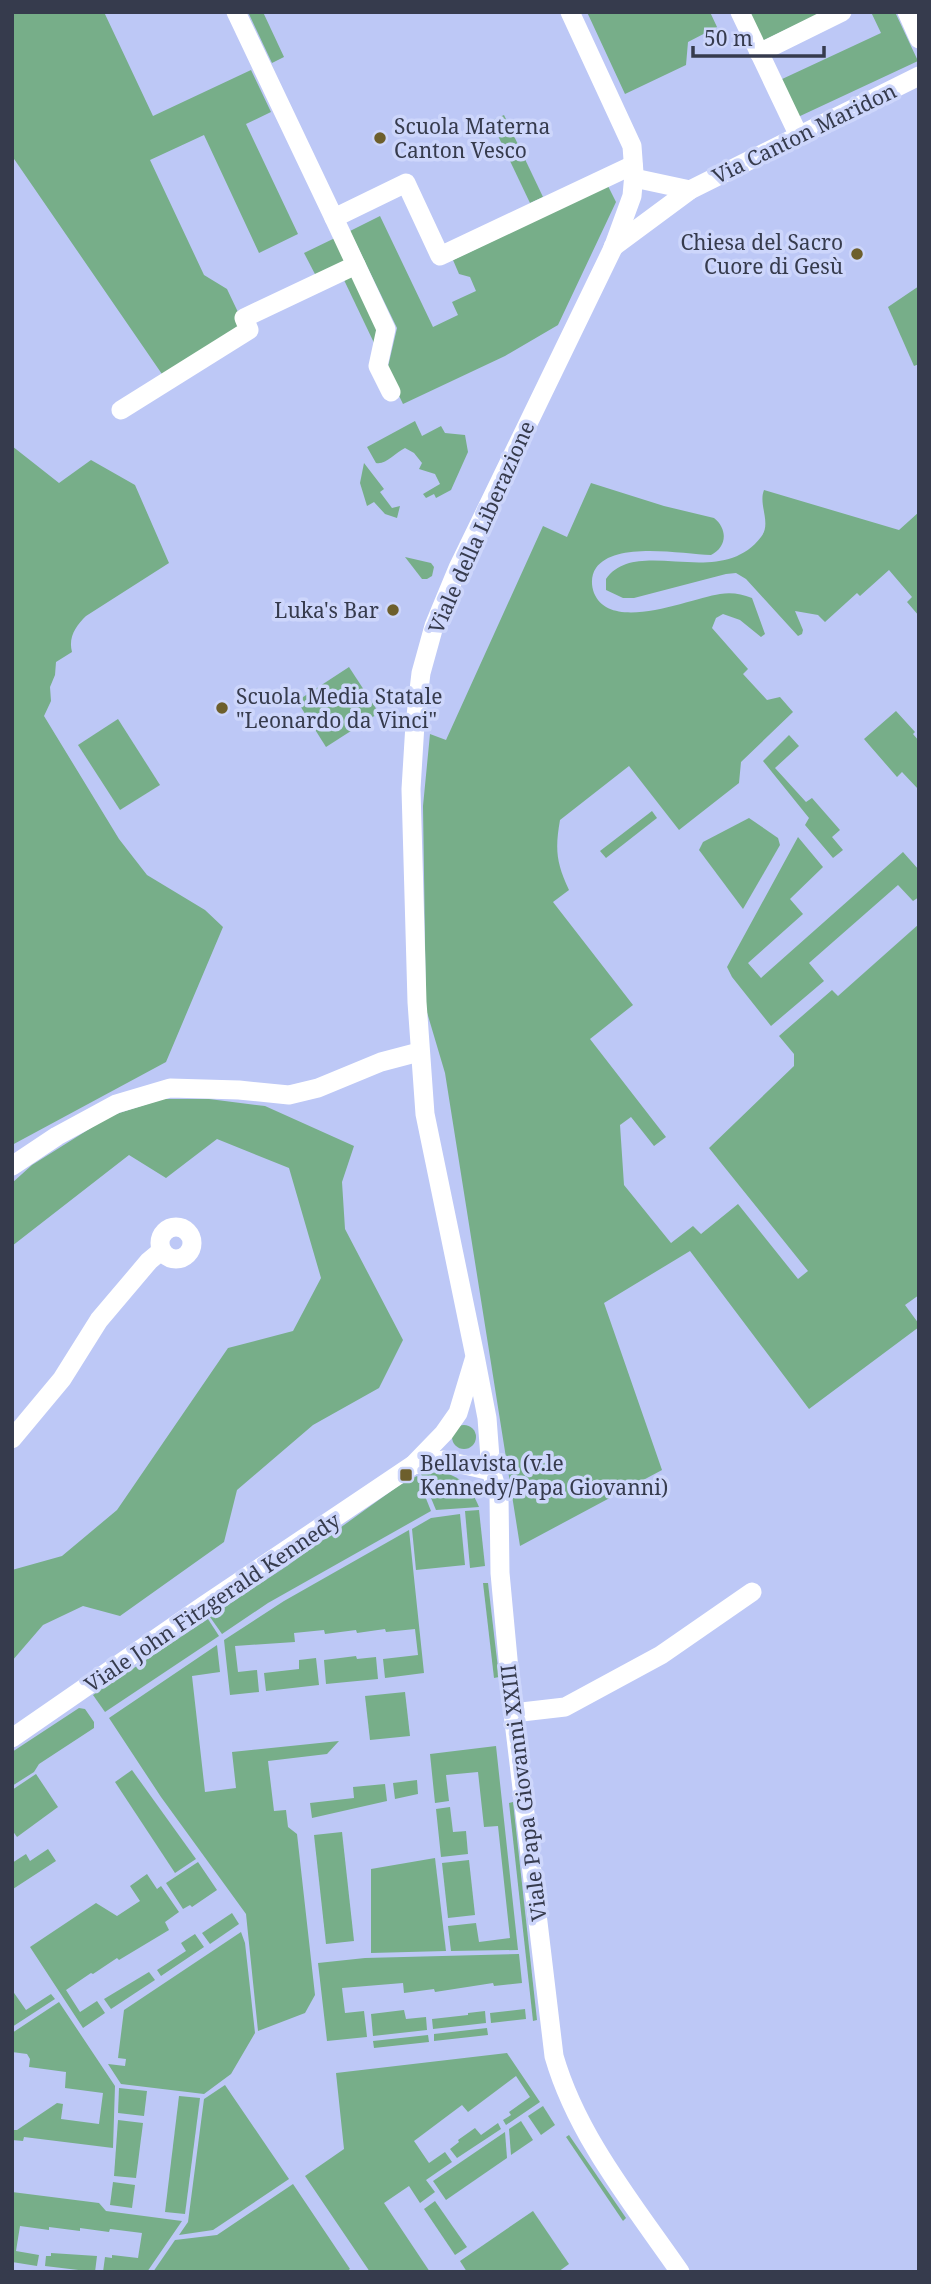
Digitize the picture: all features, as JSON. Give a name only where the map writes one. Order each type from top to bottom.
[{"type":"street","points":[[236,12],[386,329],[378,366],[391,392]]},
{"type":"street","name":"Viale della Liberazione","points":[[460,1283],[425,1114],[419,1052],[412,896],[411,789],[415,724],[421,673],[434,626],[458,568],[612,248],[632,196],[632,146],[570,12]]},
{"type":"street","points":[[740,12],[798,134]]},
{"type":"street","points":[[759,52],[842,12]]},
{"type":"street","points":[[907,12],[919,38]]},
{"type":"street","name":"Via Canton Maridon","points":[[612,248],[690,190],[919,76]]},
{"type":"street","points":[[334,218],[406,183],[440,256],[634,171]]},
{"type":"street","name":"Via Canton Maridon","points":[[634,171],[690,190]]},
{"type":"street","points":[[121,410],[249,330],[244,318],[356,265]]},
{"type":"street","points":[[12,1166],[57,1136],[117,1104],[170,1088],[289,1095],[318,1088],[381,1062],[419,1052]]},
{"type":"street","points":[[12,1440],[62,1379],[99,1321],[149,1261],[162,1251]]},
{"type":"street","name":"Viale Papa Giovanni XXIII","points":[[460,1283],[486,1418],[491,1471],[500,1506],[500,1573],[513,1713],[554,2056],[564,2088],[597,2150],[680,2272]]},
{"type":"street","name":"Viale John Fitzgerald Kennedy","points":[[12,1738],[412,1465],[444,1433],[458,1413],[475,1356]]},
{"type":"street","name":"Viale John Fitzgerald Kennedy","points":[[412,1465],[443,1460],[491,1471]]},
{"type":"street","points":[[513,1713],[565,1707],[662,1655],[752,1592]]},
{"type":"green space","points":[[12,12],[104,12],[153,116],[251,70],[271,112],[246,124],[298,234],[259,253],[204,135],[150,160],[204,275],[227,289],[246,329],[164,377],[12,156]]},
{"type":"green space","points":[[248,12],[263,12],[284,57],[272,63]]},
{"type":"green space","points":[[587,12],[710,12],[717,27],[688,42],[686,65],[625,94]]},
{"type":"green space","points":[[748,12],[823,12],[762,41]]},
{"type":"green space","points":[[871,12],[895,12],[918,61],[798,117],[780,80],[881,33]]},
{"type":"green space","points":[[504,115],[543,197],[530,203],[491,121]]},
{"type":"green space","points":[[608,186],[616,202],[558,325],[505,356],[403,404],[387,371],[397,328],[350,231],[380,216],[433,327],[458,315],[452,302],[476,291],[470,277],[459,274],[453,260]]},
{"type":"green space","points":[[337,237],[348,260],[316,276],[304,253]]},
{"type":"green space","points":[[353,276],[378,329],[375,345],[344,280]]},
{"type":"green space","points":[[919,286],[919,364],[914,366],[888,307]]},
{"type":"green space","points":[[415,421],[422,436],[441,426],[445,433],[465,435],[468,452],[451,490],[436,498],[434,494],[426,498],[423,494],[440,484],[435,474],[419,469],[422,463],[414,453],[405,448],[387,460],[376,463],[367,447]]},
{"type":"green space","points":[[12,446],[59,483],[91,460],[135,485],[169,563],[86,616],[79,624],[72,637],[72,652],[56,662],[50,687],[51,701],[44,716],[119,839],[147,875],[205,910],[223,927],[166,1062],[12,1145]]},
{"type":"green space","points":[[364,463],[384,489],[380,492],[392,508],[400,506],[397,518],[385,514],[374,502],[367,506],[360,483]]},
{"type":"green space","points":[[591,483],[664,506],[714,518],[722,527],[724,538],[720,547],[711,555],[650,551],[618,554],[605,560],[596,568],[592,580],[594,593],[603,605],[617,611],[634,612],[724,593],[752,598],[765,634],[761,637],[740,620],[723,614],[716,618],[712,628],[748,669],[743,674],[767,700],[780,697],[793,712],[741,762],[739,783],[679,830],[629,766],[560,820],[558,855],[569,890],[553,902],[633,1005],[590,1039],[666,1137],[654,1146],[631,1117],[620,1125],[624,1185],[671,1243],[693,1226],[701,1234],[738,1204],[798,1279],[808,1271],[709,1148],[794,1066],[794,1054],[779,1036],[832,990],[838,996],[919,924],[919,1295],[905,1305],[919,1327],[809,1409],[690,1251],[604,1303],[662,1470],[520,1546],[445,1073],[426,1009],[423,806],[430,734],[446,740],[543,526],[567,537]]},
{"type":"green space","points":[[764,490],[899,530],[919,512],[919,616],[907,602],[912,597],[889,570],[860,596],[857,593],[825,622],[818,615],[795,611],[803,630],[798,636],[746,579],[736,573],[634,598],[623,598],[606,590],[606,579],[620,567],[638,561],[702,562],[724,560],[744,553],[764,532]]},
{"type":"green space","points":[[405,557],[431,563],[434,567],[432,576],[422,579]]},
{"type":"green space","points":[[349,667],[379,713],[326,747],[297,701]]},
{"type":"green space","points":[[896,711],[915,732],[913,734],[919,741],[918,789],[902,772],[897,777],[864,739]]},
{"type":"green space","points":[[118,719],[160,785],[120,810],[78,745]]},
{"type":"green space","points":[[789,735],[799,746],[775,768],[806,802],[812,798],[840,830],[832,837],[843,850],[833,858],[805,825],[809,818],[763,761]]},
{"type":"green space","points":[[652,811],[657,818],[606,858],[600,851]]},
{"type":"green space","points":[[749,818],[778,838],[780,845],[743,909],[699,850],[703,842]]},
{"type":"green space","points":[[798,837],[823,867],[790,899],[803,914],[748,963],[761,978],[903,852],[919,870],[919,897],[913,901],[898,885],[809,963],[824,981],[771,1026],[727,967]]},
{"type":"green space","points":[[163,1099],[209,1099],[265,1106],[354,1146],[342,1182],[345,1229],[403,1340],[379,1388],[313,1425],[237,1490],[224,1542],[120,1616],[83,1606],[43,1625],[12,1661],[12,1570],[62,1556],[117,1510],[228,1348],[293,1331],[321,1278],[289,1168],[217,1139],[166,1178],[129,1155],[12,1246],[12,1183],[32,1165],[110,1116]]},
{"type":"green space","points":[[464,1425],[475,1432],[476,1437],[469,1448],[464,1449],[453,1442],[452,1437],[459,1426]]},
{"type":"green space","points":[[446,1473],[464,1483],[479,1507],[436,1510],[421,1474]]},
{"type":"green space","points":[[417,1476],[431,1511],[268,1603],[222,1634],[210,1617],[287,1566],[401,1484]]},
{"type":"green space","points":[[479,1510],[485,1566],[470,1568],[465,1511]]},
{"type":"green space","points":[[460,1514],[465,1565],[416,1570],[412,1529],[431,1518]]},
{"type":"green space","points":[[409,1530],[424,1673],[385,1678],[383,1659],[418,1655],[415,1629],[294,1633],[295,1642],[235,1646],[238,1672],[257,1670],[259,1692],[230,1695],[224,1640],[284,1601]]},
{"type":"green space","points":[[483,1583],[488,1583],[499,1677],[494,1678]]},
{"type":"green space","points":[[208,1619],[219,1636],[105,1712],[93,1695]]},
{"type":"green space","points":[[217,1645],[220,1672],[192,1676],[205,1792],[236,1788],[232,1752],[339,1741],[327,1754],[268,1761],[274,1811],[286,1810],[288,1827],[297,1834],[315,1995],[305,2013],[258,2031],[246,1914],[161,1797],[109,1718]]},
{"type":"green space","points":[[356,1656],[357,1659],[376,1657],[378,1679],[326,1684],[324,1660]]},
{"type":"green space","points":[[316,1658],[319,1685],[266,1691],[264,1673],[299,1669],[299,1660]]},
{"type":"green space","points":[[405,1692],[410,1736],[370,1740],[365,1696]]},
{"type":"green space","points":[[79,1708],[85,1709],[94,1722],[94,1728],[39,1764],[34,1772],[12,1786],[12,1752]]},
{"type":"green space","points":[[496,1746],[518,1950],[451,1951],[448,1926],[476,1923],[479,1942],[510,1938],[498,1826],[484,1827],[478,1772],[446,1775],[449,1801],[435,1803],[430,1754]]},
{"type":"green space","points":[[132,1770],[196,1859],[175,1873],[115,1782]]},
{"type":"green space","points":[[36,1774],[58,1807],[17,1837],[12,1830],[12,1790]]},
{"type":"green space","points":[[417,1780],[418,1794],[395,1799],[393,1783]]},
{"type":"green space","points":[[385,1784],[387,1801],[312,1818],[310,1803],[354,1798],[353,1787]]},
{"type":"green space","points":[[513,1802],[537,2020],[533,2021],[509,1803]]},
{"type":"green space","points":[[450,1807],[453,1832],[466,1831],[468,1854],[441,1857],[436,1809]]},
{"type":"green space","points":[[342,1832],[354,1941],[326,1944],[314,1835]]},
{"type":"green space","points":[[48,1849],[56,1861],[13,1889],[12,1863],[26,1854],[30,1861]]},
{"type":"green space","points":[[435,1858],[446,1951],[371,1953],[371,1869]]},
{"type":"green space","points":[[469,1860],[475,1915],[448,1918],[442,1863]]},
{"type":"green space","points":[[198,1862],[217,1890],[192,1907],[190,1905],[183,1909],[166,1883]]},
{"type":"green space","points":[[147,1874],[157,1889],[161,1886],[179,1912],[165,1922],[169,1930],[119,1960],[117,1958],[91,1973],[66,1990],[80,2012],[97,2001],[105,2013],[83,2028],[30,1947],[96,1903],[117,1916],[140,1901],[130,1886]]},
{"type":"green space","points":[[232,1913],[239,1924],[210,1944],[202,1933]]},
{"type":"green space","points":[[241,1932],[245,1943],[255,2033],[231,2074],[204,2094],[121,2084],[108,2064],[125,2066],[126,2059],[118,2058],[124,2010]]},
{"type":"green space","points":[[195,1934],[204,1947],[161,1976],[157,1970],[186,1951],[181,1943]]},
{"type":"green space","points":[[519,1954],[522,1983],[494,1986],[493,1983],[435,1992],[434,1989],[404,1993],[403,1983],[342,1988],[345,2013],[364,2011],[367,2037],[327,2041],[318,1963],[365,1958]]},
{"type":"green space","points":[[149,1972],[155,1980],[111,2009],[104,1999]]},
{"type":"green space","points":[[12,1990],[26,2010],[51,1994],[55,1999],[12,2027]]},
{"type":"green space","points":[[59,2002],[115,2086],[113,2148],[24,2137],[23,2141],[12,2140],[12,2130],[17,2130],[57,2103],[63,2104],[61,2119],[99,2124],[103,2093],[65,2088],[66,2072],[29,2067],[30,2059],[27,2054],[12,2052],[12,2033]]},
{"type":"green space","points":[[525,2009],[526,2019],[491,2023],[490,2013]]},
{"type":"green space","points":[[404,2010],[406,2019],[426,2017],[427,2030],[373,2036],[371,2014]]},
{"type":"green space","points":[[485,2011],[486,2023],[433,2029],[432,2019]]},
{"type":"green space","points":[[487,2028],[488,2035],[434,2041],[434,2034]]},
{"type":"green space","points":[[428,2035],[429,2042],[374,2048],[373,2041]]},
{"type":"green space","points":[[507,2053],[540,2102],[506,2125],[503,2120],[511,2115],[509,2112],[530,2097],[516,2076],[468,2112],[462,2105],[414,2141],[429,2163],[445,2152],[452,2162],[426,2180],[435,2192],[420,2203],[409,2186],[384,2203],[430,2272],[370,2272],[305,2176],[344,2149],[336,2073]]},
{"type":"green space","points":[[225,2085],[289,2179],[213,2230],[179,2235],[188,2222],[204,2099]]},
{"type":"green space","points":[[119,2088],[147,2091],[144,2116],[118,2113]]},
{"type":"green space","points":[[179,2096],[200,2098],[185,2214],[165,2212]]},
{"type":"green space","points":[[543,2106],[555,2125],[541,2135],[528,2116]]},
{"type":"green space","points":[[118,2120],[143,2123],[136,2178],[114,2176]]},
{"type":"green space","points":[[521,2121],[533,2140],[511,2155],[509,2129]]},
{"type":"green space","points":[[498,2123],[501,2129],[457,2158],[450,2149],[475,2128],[481,2135]]},
{"type":"green space","points":[[505,2132],[507,2158],[446,2200],[433,2181]]},
{"type":"green space","points":[[569,2135],[626,2218],[623,2221],[566,2137]]},
{"type":"green space","points":[[113,2182],[135,2185],[132,2208],[110,2205]]},
{"type":"green space","points":[[293,2184],[350,2269],[346,2272],[153,2272],[175,2240],[217,2235]]},
{"type":"green space","points":[[12,2192],[99,2203],[106,2211],[182,2221],[147,2272],[103,2272],[105,2257],[112,2258],[112,2255],[138,2258],[142,2233],[110,2229],[109,2232],[49,2227],[49,2230],[20,2226],[16,2251],[39,2255],[37,2266],[12,2262]]},
{"type":"green space","points":[[435,2201],[467,2247],[455,2255],[424,2209]]},
{"type":"green space","points":[[533,2211],[569,2264],[558,2272],[467,2272],[460,2261]]},
{"type":"green space","points":[[51,2253],[97,2256],[95,2272],[45,2266],[46,2256],[51,2256]]},
{"type":"place","name":"Scuola Materna Canton Vesco","points":[[380,138]]},
{"type":"place","name":"Chiesa del Sacro Cuore di Gesù","points":[[857,254]]},
{"type":"place","name":"Luka's Bar","points":[[393,610]]},
{"type":"place","name":"Scuola Media Statale \"Leonardo da Vinci\"","points":[[222,708]]},
{"type":"place","name":"Bellavista (v.le Kennedy/Papa Giovanni)","points":[[406,1475]]}]
